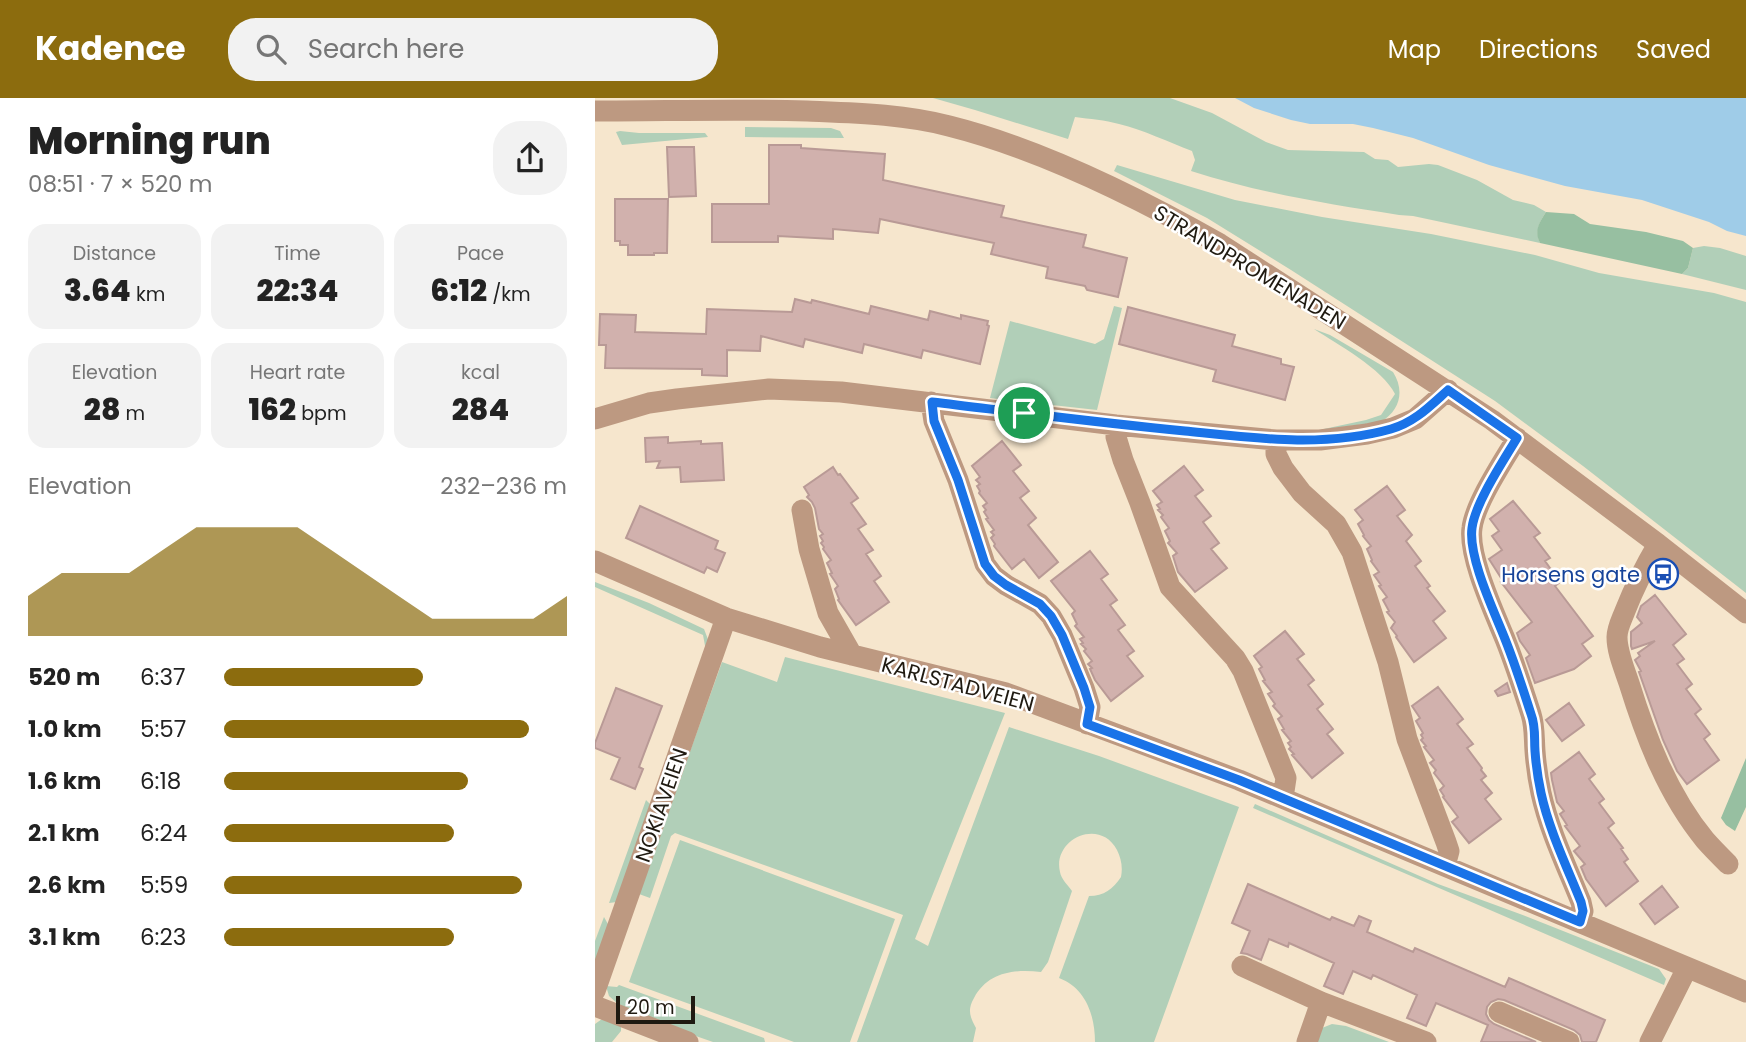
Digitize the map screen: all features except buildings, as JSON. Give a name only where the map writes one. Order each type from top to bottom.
[{"type":"street","name":"STRANDPROMENADEN","points":[[595,111],[855,112],[948,125],[992,138],[1067,167],[1183,223],[1220,244],[1448,390],[1517,438],[1746,613]]},
{"type":"street","points":[[595,419],[649,403],[769,389],[841,392],[1116,425],[1276,440],[1320,440],[1393,428],[1415,419],[1448,390]]},
{"type":"street","points":[[932,402],[934,421],[958,480],[985,564],[994,576],[1040,604],[1051,616],[1084,688],[1090,707],[1087,724]]},
{"type":"street","points":[[1116,425],[1116,438],[1123,460],[1170,587],[1235,658],[1243,671],[1286,778],[1283,798]]},
{"type":"street","points":[[1517,438],[1483,497],[1472,527],[1472,540],[1489,600],[1532,716],[1537,773],[1542,796],[1581,902],[1583,911],[1580,922]]},
{"type":"street","points":[[1276,440],[1276,454],[1283,468],[1302,493],[1336,524],[1352,552],[1388,662],[1407,739],[1449,851],[1445,866]]},
{"type":"street","points":[[802,510],[809,549],[828,613],[852,655]]},
{"type":"street","points":[[1658,544],[1634,589],[1619,626],[1617,637],[1620,654],[1633,697],[1668,783],[1705,840],[1728,863]]},
{"type":"street","name":"KARLSTADVEIEN","points":[[595,561],[726,618],[852,655],[1006,693],[1239,780],[1746,992]]},
{"type":"street","name":"NOKIAVEIEN","points":[[595,991],[726,618]]},
{"type":"street","points":[[1242,966],[1321,1002],[1426,1042]]},
{"type":"street","points":[[1650,1042],[1687,968]]},
{"type":"street","points":[[1307,1042],[1321,1002]]},
{"type":"street","points":[[595,1006],[688,1042]]},
{"type":"street","points":[[1499,1012],[1569,1042]]},
{"type":"green space","points":[[933,98],[1170,98],[1212,113],[1266,142],[1288,150],[1364,152],[1375,159],[1388,160],[1398,167],[1438,165],[1477,180],[1513,200],[1534,205],[1546,212],[1539,227],[1540,243],[1413,216],[1294,197],[1217,179],[1191,171],[1195,160],[1192,151],[1114,123],[1075,117],[1068,139]]},
{"type":"green space","points":[[745,127],[831,128],[840,131],[844,138],[745,137]]},
{"type":"green space","points":[[616,132],[705,133],[708,137],[622,145]]},
{"type":"green space","points":[[1117,165],[1235,200],[1431,234],[1535,255],[1599,273],[1714,293],[1746,302],[1746,593],[1495,401],[1207,218],[1114,171]]},
{"type":"green space","points":[[1546,212],[1574,214],[1590,224],[1646,232],[1683,241],[1693,248],[1688,268],[1682,274],[1540,243],[1538,227]]},
{"type":"green space","points":[[1704,246],[1746,256],[1746,290],[1682,274],[1688,268],[1693,248]]},
{"type":"green space","points":[[1114,306],[1122,308],[1097,410],[990,398],[1010,321],[1095,344],[1104,339]]},
{"type":"green space","points":[[1314,329],[1330,335],[1393,372],[1399,386],[1399,400],[1393,412],[1381,422],[1319,430],[1381,415],[1395,394],[1381,375],[1370,366]]},
{"type":"green space","points":[[595,582],[704,629],[709,642],[706,651],[703,635],[595,587]]},
{"type":"green space","points":[[785,657],[1005,713],[915,939],[928,946],[1009,727],[1099,756],[1239,807],[1154,1042],[1095,1042],[1093,1022],[1087,1004],[1076,989],[1059,978],[1089,896],[1108,891],[1121,877],[1117,850],[1109,840],[1100,835],[1079,836],[1063,850],[1059,860],[1060,872],[1072,891],[1048,962],[1041,972],[1003,974],[980,989],[970,1010],[976,1028],[973,1042],[857,1042],[903,915],[675,833],[671,836],[650,898],[639,894],[722,662],[777,682]]},
{"type":"green space","points":[[1746,758],[1746,807],[1735,831],[1721,818]]},
{"type":"green space","points":[[646,800],[650,804],[617,902],[609,903]]},
{"type":"green space","points":[[1255,804],[1438,884],[1659,969],[1666,979],[1664,985],[1253,808]]},
{"type":"green space","points":[[680,840],[895,919],[850,1042],[794,1042],[629,982]]},
{"type":"green space","points":[[604,917],[609,926],[595,969],[595,941]]},
{"type":"green space","points":[[619,985],[764,1038],[765,1042],[713,1042],[627,1012],[609,996],[606,986]]},
{"type":"green space","points":[[602,1019],[621,1025],[621,1031],[612,1042],[595,1042],[595,1024]]},
{"type":"green space","points":[[1332,1024],[1346,1026],[1389,1042],[1314,1042],[1322,1028]]},
{"type":"water","points":[[1235,98],[1746,98],[1746,236],[1642,200],[1565,186],[1489,165],[1413,138],[1353,124],[1310,124],[1291,120],[1254,108]]},
{"type":"place","name":"Horsens gate","points":[[1663,574]]},
{"type":"route","points":[[1448,390],[1517,438],[1483,497],[1472,527],[1472,540],[1489,600],[1532,716],[1537,773],[1542,796],[1581,902],[1583,911],[1580,922],[1239,780],[1087,724],[1090,707],[1084,688],[1051,616],[1040,604],[994,576],[985,564],[958,480],[934,421],[932,402],[1024,413],[1116,425],[1276,440],[1320,440],[1393,428],[1415,419],[1448,390]]}]
